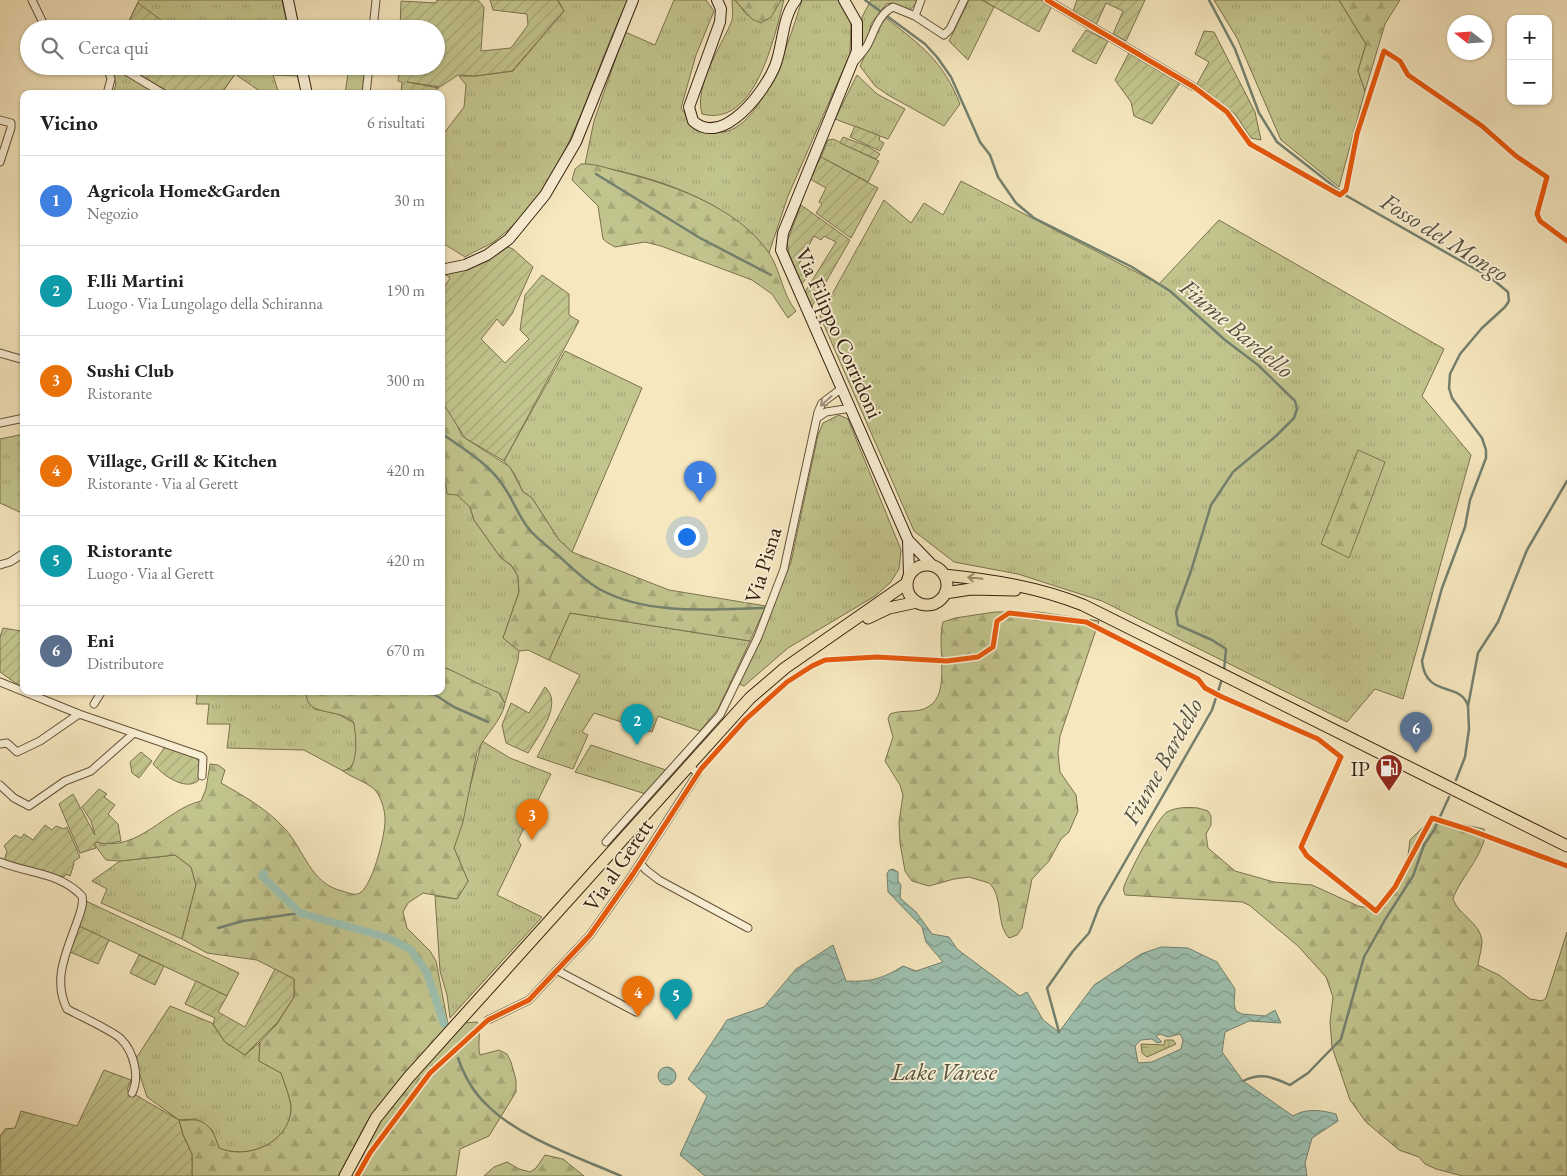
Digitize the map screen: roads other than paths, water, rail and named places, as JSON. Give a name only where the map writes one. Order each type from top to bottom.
[{"type":"main road","points":[[345,1176],[376,1118],[408,1078],[750,698],[785,668],[908,579],[919,566],[932,565],[944,575],[947,584],[945,593]]},
{"type":"main road","points":[[944,575],[998,581],[1039,590],[1083,605],[1567,845]]},
{"type":"main road","points":[[908,579],[909,594],[917,602]]},
{"type":"main road","points":[[829,638],[889,608],[917,602],[933,604],[945,593],[971,589],[1039,590]]},
{"type":"street","points":[[32,0],[42,20]]},
{"type":"street","points":[[288,0],[292,20]]},
{"type":"street","points":[[374,20],[376,0]]},
{"type":"street","points":[[445,269],[465,264],[487,255],[509,239],[546,195],[576,142],[633,0]]},
{"type":"street","points":[[717,0],[721,9],[720,22],[689,107],[693,121],[706,127],[720,127],[733,120],[767,82],[776,65],[790,12],[796,0]]},
{"type":"street","name":"Via Filippo Corridoni","points":[[844,0],[854,16],[858,31],[858,47],[853,65],[780,241],[784,260],[908,540],[932,565]]},
{"type":"street","points":[[915,16],[921,0]]},
{"type":"street","points":[[853,65],[868,46],[881,17],[893,7],[915,16],[944,35],[950,29],[964,0]]},
{"type":"street","points":[[1047,0],[1194,87]]},
{"type":"street","points":[[108,90],[111,79],[109,75]]},
{"type":"street","points":[[134,75],[158,90]]},
{"type":"street","points":[[303,75],[305,90]]},
{"type":"street","points":[[366,90],[368,75]]},
{"type":"street","points":[[0,120],[11,123],[12,128],[0,162]]},
{"type":"street","points":[[0,352],[20,359]]},
{"type":"street","name":"Via Pisna","points":[[606,842],[720,714],[758,637],[784,570],[817,418],[822,404],[842,388]]},
{"type":"street","points":[[817,418],[826,412],[851,408]]},
{"type":"street","points":[[0,423],[20,419]]},
{"type":"street","name":"Via Filippo Corridoni","points":[[908,540],[908,579]]},
{"type":"street","points":[[0,565],[10,562],[20,556]]},
{"type":"street","points":[[0,682],[20,690]]},
{"type":"street","points":[[32,695],[89,718],[201,756],[203,758],[202,776]]},
{"type":"street","points":[[89,718],[100,695]]},
{"type":"street","points":[[0,744],[7,743],[17,752],[40,741],[79,714]]},
{"type":"street","points":[[0,784],[14,798],[29,806],[65,781],[91,771],[134,733]]},
{"type":"street","name":"Via al Gerett","points":[[488,1020],[529,1000],[590,935],[640,863],[698,773],[688,765]]},
{"type":"street","points":[[0,862],[55,876],[72,885],[82,896],[82,909],[61,968],[61,991],[67,1008],[115,1034],[124,1043],[136,1070],[136,1079],[132,1093]]},
{"type":"street","name":"Via al Gerett","points":[[640,863],[660,880],[748,928]]},
{"type":"street","points":[[558,971],[636,1012]]},
{"type":"water","name":"Lake Varese","points":[[893,869],[898,872],[898,881],[901,885],[900,898],[916,912],[932,934],[949,937],[957,949],[1020,996],[1027,992],[1043,1020],[1059,1032],[1094,985],[1141,954],[1161,947],[1188,948],[1217,962],[1235,989],[1234,1004],[1236,1011],[1242,1014],[1265,1016],[1275,1010],[1281,1023],[1249,1021],[1225,1032],[1222,1052],[1243,1081],[1293,1116],[1298,1113],[1314,1110],[1336,1114],[1338,1121],[1312,1138],[1305,1163],[1307,1176],[705,1176],[680,1155],[707,1096],[688,1079],[727,1020],[764,1007],[796,969],[833,945],[846,981],[876,979],[903,966],[916,971],[943,962],[926,942],[922,927],[888,892],[887,874],[889,870]],"holes":[[[1160,1034],[1168,1037],[1180,1034],[1183,1040],[1181,1049],[1152,1062],[1138,1063],[1135,1046],[1141,1040],[1152,1039],[1157,1043],[1162,1042],[1156,1036]]]},
{"type":"water","points":[[663,1067],[671,1067],[676,1072],[674,1083],[663,1085],[658,1080],[658,1072]]},
{"type":"waterway","name":"Fiume Bardello","points":[[865,0],[925,44],[937,57],[951,77],[980,142],[990,155],[998,177],[1016,203],[1034,218],[1132,267],[1170,291],[1225,340],[1258,365],[1295,401],[1297,409],[1294,418],[1276,436],[1233,472],[1211,505],[1191,571],[1176,612],[1178,625],[1212,640],[1226,649],[1224,671]]},
{"type":"waterway","name":"Fosso del Mongo","points":[[1209,0],[1235,49],[1259,113],[1277,142],[1345,195],[1491,278],[1508,292],[1509,301],[1505,307],[1482,328],[1460,354],[1450,374],[1449,388],[1452,398],[1482,438],[1486,450],[1486,458],[1470,500],[1465,527],[1442,588],[1422,661],[1425,673],[1430,681],[1458,694],[1464,698],[1468,706]]},
{"type":"waterway","points":[[596,174],[700,238],[771,275]]},
{"type":"waterway","points":[[445,436],[491,471],[504,487],[521,518],[532,533],[580,575],[601,590],[640,604],[661,607],[703,610],[765,608]]},
{"type":"waterway","points":[[1456,780],[1465,757],[1469,729],[1468,706],[1478,653],[1498,622],[1527,550],[1567,481]]},
{"type":"waterway","name":"Fiume Bardello","points":[[1059,1032],[1047,988],[1073,951],[1089,933],[1099,907],[1212,710],[1222,679]]},
{"type":"waterway","points":[[435,695],[454,707],[488,722]]},
{"type":"waterway","name":"Fosso del Mongo","points":[[1243,1081],[1261,1076],[1290,1085],[1308,1073],[1341,1039],[1364,957],[1413,876],[1424,845],[1434,830],[1449,797]]},
{"type":"waterway","points":[[264,873],[262,876],[300,913],[389,938],[411,950],[427,973],[444,1024]]},
{"type":"waterway","points":[[218,928],[243,921],[300,913]]},
{"type":"waterway","points":[[458,1058],[466,1077],[481,1099],[515,1127],[550,1146],[621,1176]]},
{"type":"place","name":"Agricola Home&Garden","points":[[700,502]]},
{"type":"place","name":"F.lli Martini","points":[[637,745]]},
{"type":"place","name":"Eni","points":[[1416,753]]},
{"type":"place","name":"IP","points":[[1389,792]]},
{"type":"place","name":"Sushi Club","points":[[532,840]]},
{"type":"place","name":"Village, Grill & Kitchen","points":[[638,1017]]},
{"type":"place","name":"Ristorante","points":[[676,1020]]}]
